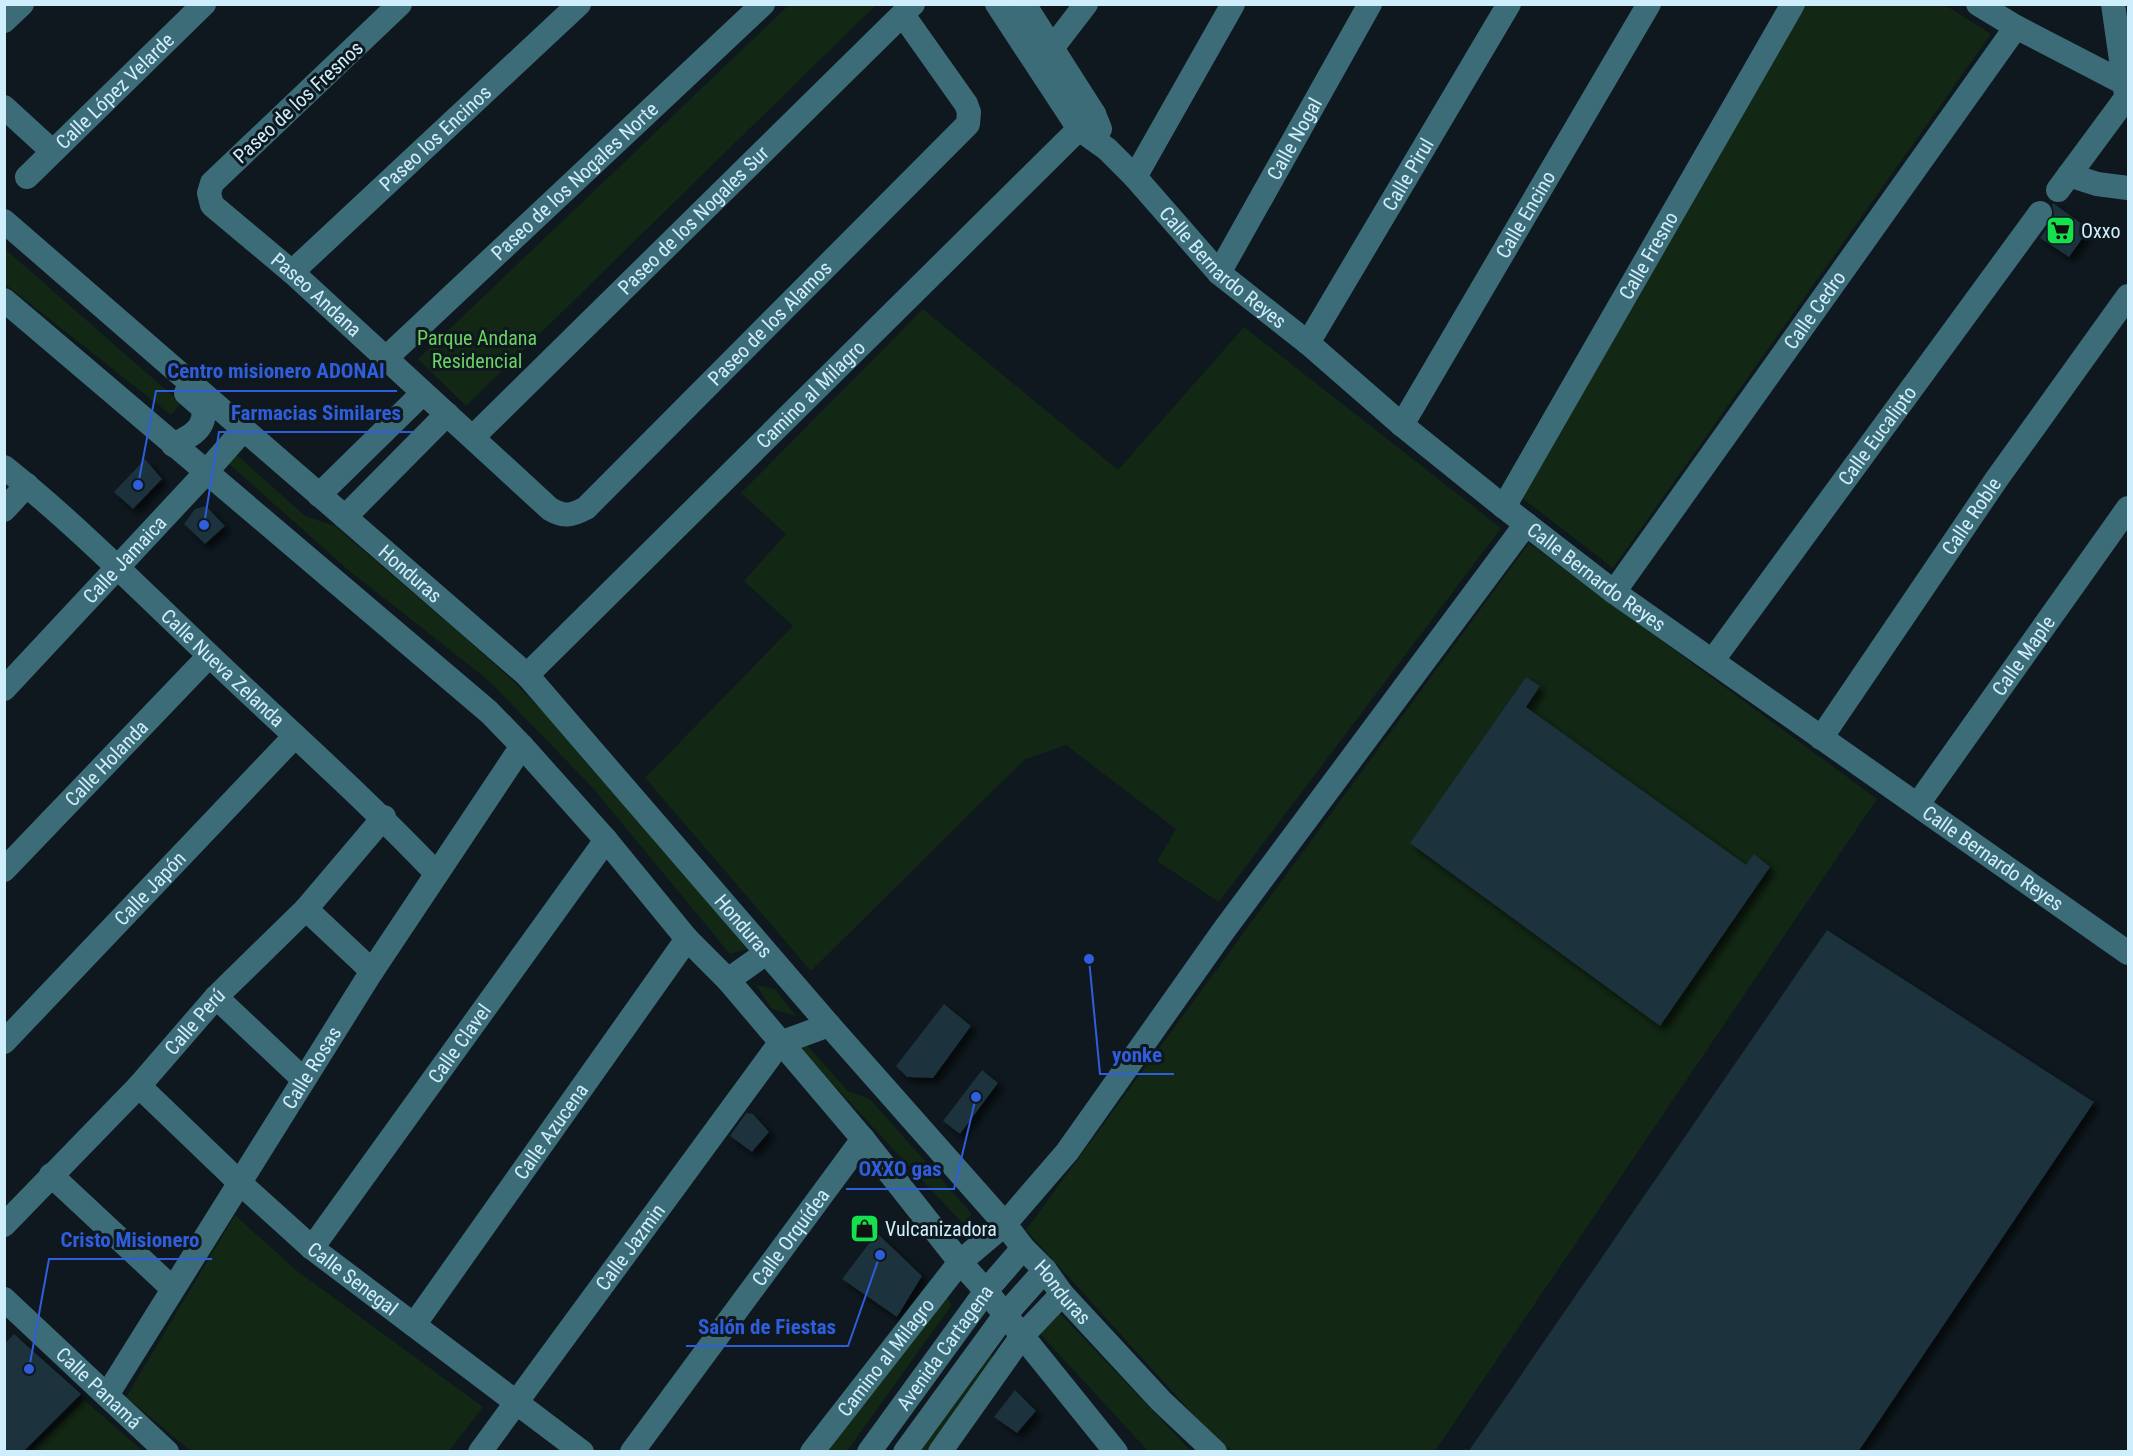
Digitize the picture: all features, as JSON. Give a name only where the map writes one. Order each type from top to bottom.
[{"type":"street","points":[[4,21],[22,4]]},
{"type":"street","name":"Calle López Velarde","points":[[27,177],[204,4]]},
{"type":"street","name":"Paseo de los Fresnos","points":[[212,205],[209,194],[212,183],[400,4]]},
{"type":"street","name":"Paseo los Encinos","points":[[292,272],[579,4]]},
{"type":"street","name":"Paseo de los Nogales Norte","points":[[385,359],[763,4]]},
{"type":"street","name":"Calle Bernardo Reyes","points":[[997,4],[1046,58],[1107,149],[1135,177],[1219,273],[1308,343],[1402,425],[1614,591],[2128,953]]},
{"type":"street","name":"Calle Bernardo Reyes","points":[[1024,4],[1046,58]]},
{"type":"street","points":[[1046,58],[1086,4]]},
{"type":"street","points":[[1135,177],[1233,4]]},
{"type":"street","name":"Calle Nogal","points":[[1219,273],[1370,4]]},
{"type":"street","name":"Calle Pirul","points":[[1308,343],[1509,4]]},
{"type":"street","name":"Calle Encino","points":[[1402,425],[1649,4]]},
{"type":"street","name":"Calle Fresno","points":[[1504,507],[1793,4]]},
{"type":"street","points":[[1978,4],[2126,97]]},
{"type":"street","points":[[2113,4],[2126,97],[2063,182],[2128,188]]},
{"type":"street","name":"Paseo de los Alamos","points":[[550,509],[563,516],[574,515],[586,508],[968,124],[969,112],[966,104],[908,10]]},
{"type":"street","name":"Paseo de los Nogales Sur","points":[[473,437],[908,10]]},
{"type":"street","name":"Calle Cedro","points":[[1614,591],[2016,27]]},
{"type":"street","points":[[4,107],[52,151]]},
{"type":"street","name":"Camino al Milagro","points":[[527,675],[1087,122]]},
{"type":"street","name":"Paseo Andana","points":[[212,205],[292,272],[550,509]]},
{"type":"street","name":"Calle Eucalipto","points":[[1713,660],[2040,213]]},
{"type":"street","points":[[4,221],[105,309],[132,347],[203,408],[204,416],[201,427],[188,438],[173,445]]},
{"type":"street","name":"Calle Roble","points":[[1821,738],[1996,480],[2128,296]]},
{"type":"street","points":[[4,300],[480,704],[522,746],[606,840],[687,939],[728,980],[863,1139],[960,1262],[1116,1452]]},
{"type":"street","name":"Honduras","points":[[105,309],[527,675],[766,953],[1005,1224],[1023,1248],[1045,1270],[1062,1294],[1161,1401],[1215,1452]]},
{"type":"street","points":[[320,495],[423,393]]},
{"type":"street","points":[[345,517],[447,414]]},
{"type":"street","name":"Calle Jamaica","points":[[4,689],[244,429]]},
{"type":"street","name":"Calle Nueva Zelanda","points":[[4,467],[118,568],[209,656],[384,817],[436,873]]},
{"type":"street","points":[[4,510],[27,485]]},
{"type":"street","name":"Calle Maple","points":[[1918,804],[2128,508]]},
{"type":"street","name":"Camino al Milagro","points":[[812,1452],[960,1262],[1005,1224],[1067,1152],[1224,930],[1526,524]]},
{"type":"street","name":"Calle Holanda","points":[[4,870],[209,656]]},
{"type":"street","name":"Calle Japón","points":[[4,1042],[295,736]]},
{"type":"street","name":"Calle Rosas","points":[[107,1395],[372,971],[522,746]]},
{"type":"street","name":"Calle Perú","points":[[4,1225],[139,1086],[216,997],[306,909],[384,817]]},
{"type":"street","name":"Calle Clavel","points":[[312,1248],[606,840]]},
{"type":"street","points":[[306,909],[372,971]]},
{"type":"street","name":"Calle Azucena","points":[[414,1325],[687,939]]},
{"type":"street","points":[[728,980],[766,953]]},
{"type":"street","points":[[216,997],[303,1079]]},
{"type":"street","points":[[780,1042],[829,1025]]},
{"type":"street","name":"Calle Jazmin","points":[[480,1452],[780,1042]]},
{"type":"street","name":"Calle Senegal","points":[[139,1086],[312,1248],[582,1452]]},
{"type":"street","name":"Calle Orquídea","points":[[632,1452],[863,1139]]},
{"type":"street","points":[[51,1175],[172,1288]]},
{"type":"street","name":"Avenida Cartagena","points":[[869,1452],[986,1291],[1023,1248]]},
{"type":"street","name":"Avenida Cartagena","points":[[905,1452],[1005,1315],[1045,1270]]},
{"type":"street","points":[[940,1452],[1022,1336],[1062,1294]]},
{"type":"street","name":"Calle Panamá","points":[[4,1299],[167,1452]]},
{"type":"green space","name":"Parque Andana Residencial","points":[[789,5],[876,5],[466,406],[418,359]]},
{"type":"green space","points":[[1796,5],[1945,5],[1991,34],[1613,568],[1517,494]]},
{"type":"green space","points":[[4,248],[181,403],[171,415],[5,284]]},
{"type":"green space","points":[[923,309],[1118,470],[1244,327],[1501,528],[1219,902],[1157,861],[1176,829],[1066,745],[1024,760],[811,971],[645,778],[793,626],[744,581],[786,534],[741,493]]},
{"type":"green space","points":[[237,455],[305,516],[335,526],[513,681],[587,756],[747,949],[730,954],[592,787],[488,680],[347,569],[228,463]]},
{"type":"green space","points":[[1529,543],[1877,799],[1435,1451],[1233,1451],[1219,1443],[1026,1230]]},
{"type":"green space","points":[[756,985],[775,989],[796,1016],[772,1009]]},
{"type":"green space","points":[[806,1044],[848,1091],[870,1099],[972,1214],[963,1224],[801,1050]]},
{"type":"green space","points":[[235,1215],[296,1270],[483,1407],[449,1451],[192,1452],[126,1397]]},
{"type":"green space","points":[[941,1288],[952,1305],[847,1451],[821,1452]]},
{"type":"green space","points":[[1056,1309],[1191,1451],[1148,1451],[1034,1327]]},
{"type":"green space","points":[[986,1347],[994,1360],[929,1451],[910,1452]]},
{"type":"green space","points":[[84,1400],[143,1451],[31,1451]]},
{"type":"building","name":"Oxxo","points":[[2053,203],[2089,229],[2069,257],[2040,238],[2052,221]]},
{"type":"building","points":[[145,459],[162,479],[133,509],[114,492]]},
{"type":"building","points":[[206,506],[225,526],[205,544],[184,524],[195,509]]},
{"type":"building","points":[[1526,677],[1540,686],[1526,707],[1746,865],[1754,854],[1770,867],[1660,1026],[1410,843]]},
{"type":"building","points":[[1827,930],[2094,1102],[1858,1452],[1468,1452]]},
{"type":"building","points":[[944,1004],[971,1026],[933,1078],[907,1077],[896,1066]]},
{"type":"building","points":[[982,1070],[998,1083],[960,1134],[943,1121]]},
{"type":"building","points":[[746,1113],[753,1114],[769,1132],[752,1152],[730,1136]]},
{"type":"building","points":[[877,1233],[922,1276],[897,1317],[842,1279]]},
{"type":"building","points":[[14,1334],[81,1394],[23,1452],[4,1452],[4,1344]]},
{"type":"building","points":[[1015,1390],[1036,1411],[1017,1433],[994,1417]]},
{"type":"place","name":"Oxxo","points":[[2060,231]]},
{"type":"place","name":"Centro misionero ADONAI","points":[[138,485]]},
{"type":"place","name":"Farmacias Similares","points":[[204,525]]},
{"type":"place","name":"yonke","points":[[1089,959]]},
{"type":"place","name":"OXXO gas","points":[[976,1097]]},
{"type":"place","name":"Vulcanizadora","points":[[864,1229]]},
{"type":"place","name":"Salón de Fiestas","points":[[880,1255]]},
{"type":"place","name":"Cristo Misionero","points":[[29,1369]]}]
